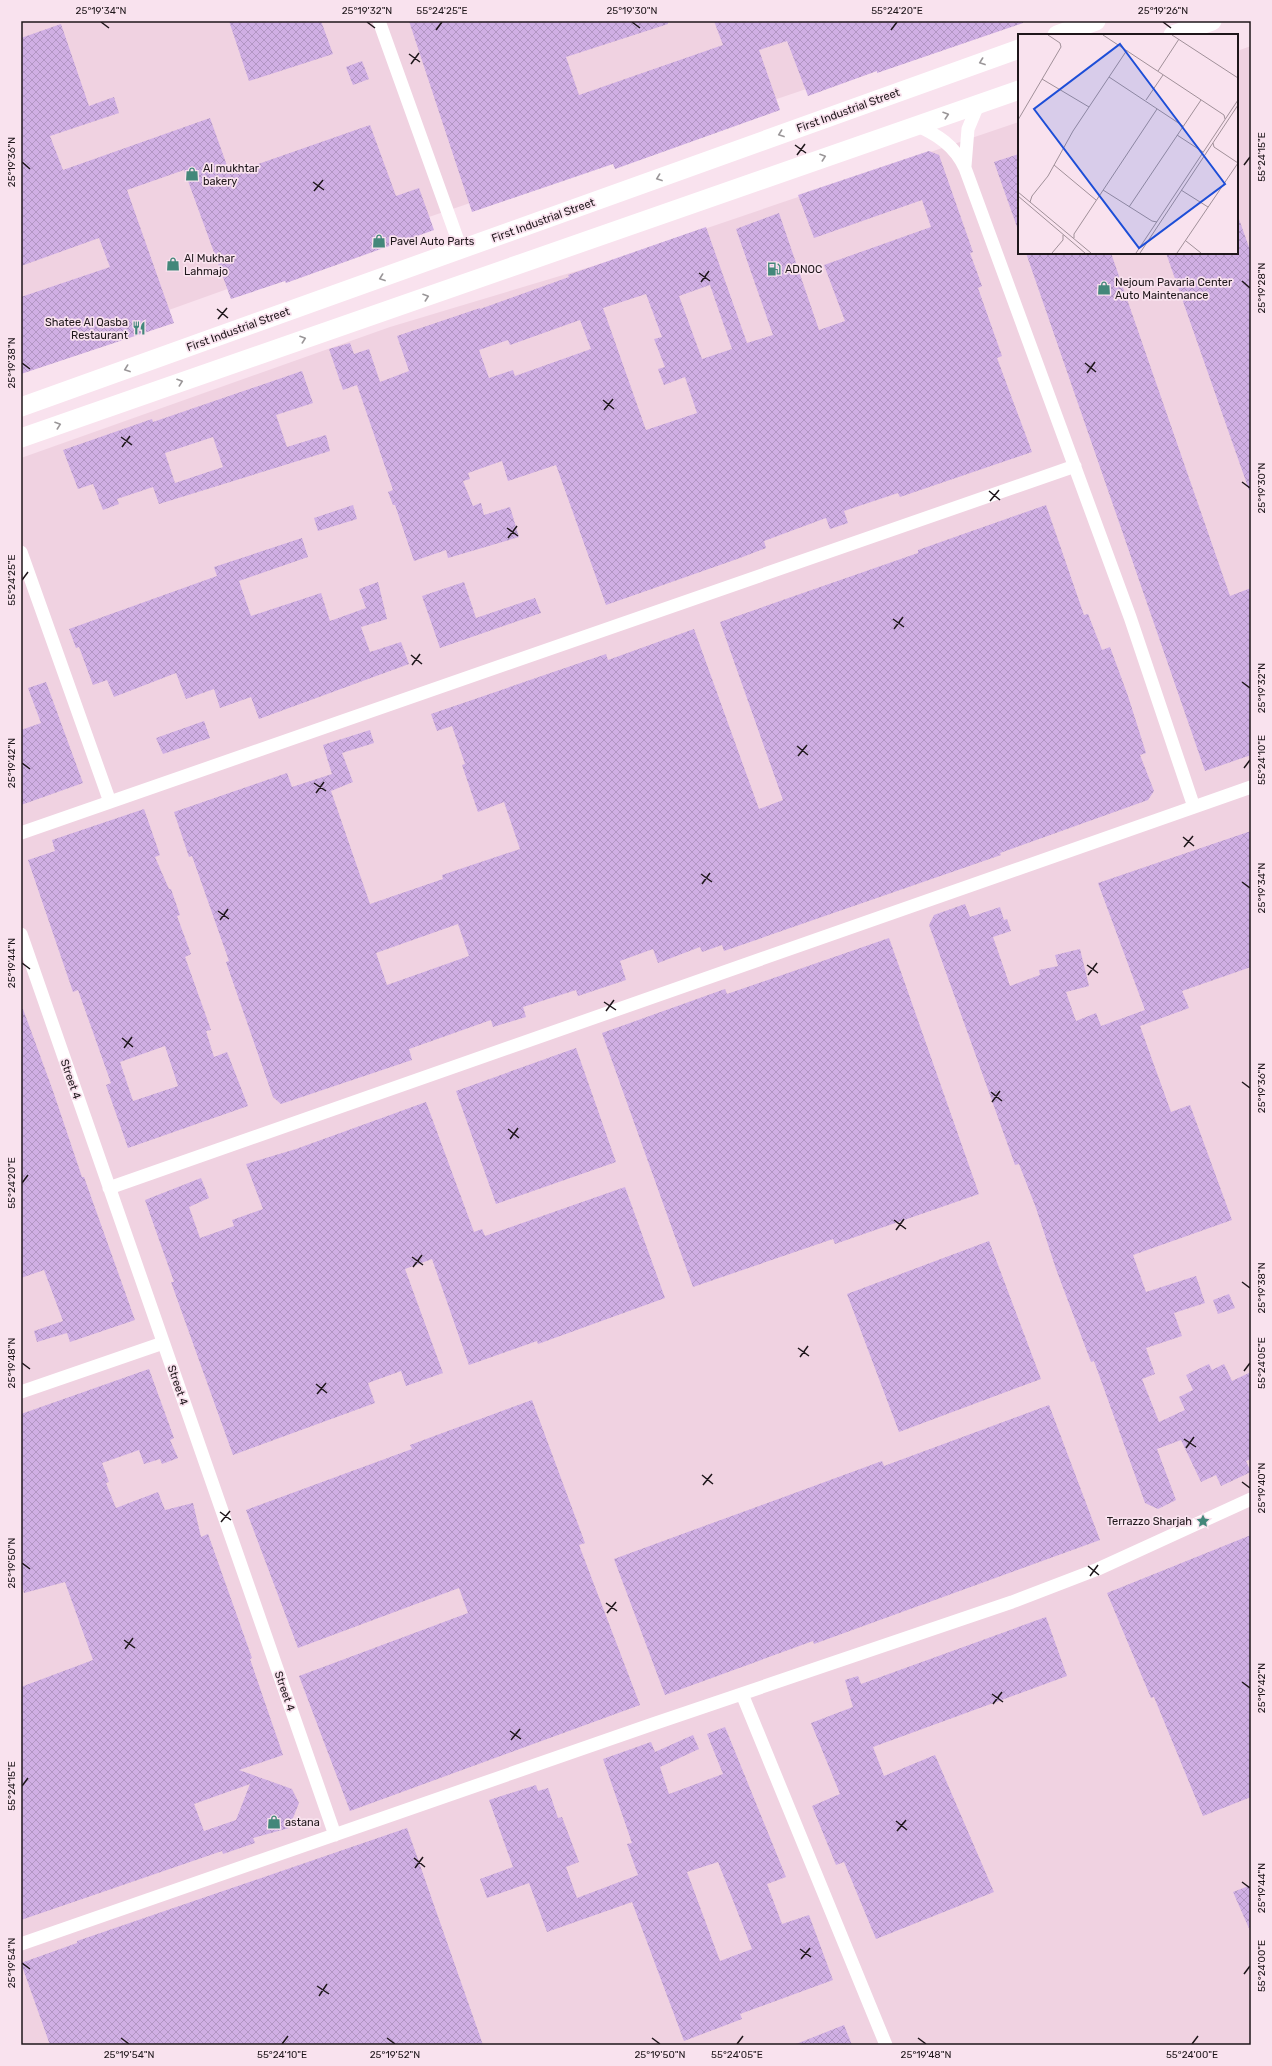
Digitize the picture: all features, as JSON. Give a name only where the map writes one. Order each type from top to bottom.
[{"type":"main road","points":[[1060,34],[1096,21]]},
{"type":"main road","points":[[1176,34],[1212,21]]},
{"type":"main road","name":"First Industrial Street","points":[[21,407],[1018,48]]},
{"type":"main road","points":[[21,438],[1018,90]]},
{"type":"street","points":[[379,21],[462,249]]},
{"type":"street","points":[[965,168],[968,129],[978,105]]},
{"type":"street","points":[[915,126],[945,142],[960,158],[965,168],[1127,610],[1194,807]]},
{"type":"street","points":[[21,833],[1075,466]]},
{"type":"street","points":[[21,552],[110,802]]},
{"type":"street","points":[[109,1188],[1251,787]]},
{"type":"street","name":"Street 4","points":[[21,934],[335,1835]]},
{"type":"street","points":[[21,1392],[164,1343]]},
{"type":"street","points":[[21,1944],[1065,1582],[1251,1499]]},
{"type":"street","points":[[742,1694],[886,2045]]},
{"type":"shaded area","points":[[21,21],[1007,21],[420,220],[21,363]]},
{"type":"shaded area","points":[[1251,46],[1251,2045],[21,2045],[21,458],[390,327],[610,261],[1018,122],[1018,254],[1238,254],[1238,51]]},
{"type":"building","points":[[229,21],[321,21],[333,54],[249,81]]},
{"type":"building","points":[[409,21],[668,21],[668,24],[566,57],[579,95],[723,45],[714,21],[1023,21],[1023,23],[877,73],[877,71],[808,96],[787,41],[759,50],[780,110],[615,169],[613,164],[472,212]]},
{"type":"building","points":[[61,24],[89,106],[114,97],[119,113],[50,136],[63,170],[210,118],[230,174],[370,125],[396,196],[419,188],[434,230],[286,283],[285,281],[231,299],[184,170],[127,190],[174,323],[21,374],[21,297],[110,267],[99,238],[21,266],[21,38]]},
{"type":"building","points":[[362,61],[369,79],[353,85],[346,67]]},
{"type":"building","points":[[929,151],[939,155],[973,252],[970,253],[982,286],[978,288],[1002,356],[997,358],[1032,452],[900,497],[898,493],[844,511],[848,523],[830,529],[826,518],[764,541],[766,548],[606,605],[556,465],[508,481],[502,461],[468,473],[470,479],[463,481],[473,506],[481,503],[484,515],[510,507],[519,537],[448,558],[446,550],[414,561],[395,505],[393,505],[388,492],[393,490],[357,385],[343,390],[329,349],[350,343],[354,354],[369,349],[380,382],[409,371],[397,336],[480,309],[569,277],[568,275],[706,227],[747,343],[773,335],[736,229],[779,213],[819,330],[845,321],[824,265],[931,227],[922,200],[814,238],[798,195]],"holes":[[[710,285],[732,349],[702,359],[679,296]],[[646,294],[662,337],[654,339],[665,367],[658,369],[664,385],[685,377],[697,413],[646,430],[603,308]],[[580,320],[591,349],[515,376],[513,370],[489,378],[479,350],[508,340],[510,345]]]},
{"type":"building","points":[[1018,154],[1018,227],[1017,227],[994,162]]},
{"type":"building","points":[[1238,220],[1251,253],[1251,490],[1249,490],[1166,254],[1238,254]]},
{"type":"building","points":[[1026,254],[1111,254],[1230,596],[1251,588],[1251,755],[1205,771]]},
{"type":"building","points":[[302,371],[313,403],[276,415],[287,447],[326,435],[330,451],[159,504],[153,487],[117,499],[119,504],[103,510],[93,484],[78,489],[63,450],[152,419],[153,422]],"holes":[[[213,437],[223,467],[175,483],[165,453]]]},
{"type":"building","points":[[353,505],[357,519],[318,531],[314,518]]},
{"type":"building","points":[[1046,505],[1084,615],[1088,614],[1102,650],[1110,647],[1128,696],[1146,753],[1140,755],[1154,791],[1148,800],[1000,853],[1001,855],[724,951],[722,945],[702,952],[700,947],[658,963],[653,949],[620,961],[626,980],[578,996],[576,990],[523,1007],[526,1017],[493,1027],[491,1020],[409,1049],[412,1060],[281,1104],[273,1097],[226,962],[229,961],[192,856],[189,857],[174,812],[287,773],[292,787],[332,774],[323,745],[370,730],[374,743],[342,753],[353,782],[331,791],[370,904],[443,879],[442,875],[520,849],[504,802],[478,812],[462,765],[465,764],[452,726],[437,731],[431,714],[606,654],[608,660],[694,629],[759,809],[783,800],[720,622],[918,553],[918,550]],"holes":[[[458,924],[469,956],[387,985],[376,953]]]},
{"type":"building","points":[[302,538],[308,557],[239,581],[251,616],[321,593],[330,621],[366,608],[359,589],[378,582],[387,619],[361,627],[370,652],[401,642],[409,664],[259,719],[251,697],[220,708],[214,689],[186,699],[176,673],[114,697],[107,680],[93,685],[79,647],[76,648],[69,629],[217,576],[214,567]]},
{"type":"building","points":[[464,582],[476,618],[535,598],[541,613],[440,648],[422,596]]},
{"type":"building","points":[[46,682],[83,783],[21,805],[21,730],[41,723],[28,688]]},
{"type":"building","points":[[204,721],[210,738],[163,754],[156,738]]},
{"type":"building","points":[[144,809],[160,855],[155,857],[169,889],[171,889],[180,915],[177,916],[191,954],[185,957],[211,1030],[206,1031],[214,1057],[227,1052],[248,1106],[128,1148],[106,1085],[111,1083],[78,990],[73,992],[28,860],[55,851],[52,840]],"holes":[[[165,1046],[178,1086],[133,1101],[120,1062]]]},
{"type":"building","points":[[1251,831],[1251,967],[1182,991],[1189,1008],[1140,1026],[1171,1112],[1190,1105],[1232,1220],[1133,1255],[1146,1292],[1196,1276],[1205,1303],[1174,1313],[1182,1336],[1146,1348],[1155,1374],[1142,1379],[1159,1422],[1185,1410],[1179,1397],[1193,1390],[1186,1375],[1209,1364],[1212,1370],[1224,1364],[1232,1381],[1251,1372],[1251,1459],[1246,1461],[1251,1472],[1221,1486],[1216,1475],[1201,1482],[1181,1440],[1157,1449],[1176,1500],[1158,1509],[1145,1503],[1094,1361],[1091,1362],[1056,1269],[1036,1208],[1019,1164],[1015,1165],[929,925],[934,915],[965,904],[970,917],[1000,907],[1004,920],[1007,919],[1011,931],[993,937],[1010,986],[1040,975],[1039,970],[1058,966],[1055,955],[1080,949],[1089,986],[1066,992],[1076,1021],[1096,1013],[1101,1026],[1145,1010],[1098,883]]},
{"type":"building","points":[[889,938],[979,1194],[835,1244],[833,1239],[693,1287],[602,1033],[725,989],[727,994]]},
{"type":"building","points":[[21,1009],[23,1009],[82,1177],[84,1177],[135,1320],[70,1342],[67,1333],[37,1342],[34,1331],[63,1321],[44,1270],[21,1278]]},
{"type":"building","points":[[576,1048],[616,1162],[496,1204],[456,1091]]},
{"type":"building","points":[[426,1102],[474,1232],[482,1229],[485,1236],[625,1187],[665,1298],[538,1344],[537,1341],[469,1365],[432,1259],[405,1269],[443,1373],[406,1386],[401,1371],[368,1383],[375,1403],[233,1455],[171,1282],[174,1282],[145,1200],[201,1178],[209,1198],[189,1207],[200,1238],[234,1226],[232,1220],[263,1209],[246,1164],[296,1149]]},
{"type":"building","points":[[989,1241],[1041,1379],[899,1432],[847,1294]]},
{"type":"building","points":[[1229,1294],[1235,1308],[1218,1314],[1213,1300]]},
{"type":"building","points":[[149,1369],[174,1438],[170,1440],[178,1458],[162,1464],[160,1459],[144,1464],[139,1450],[102,1463],[109,1482],[106,1483],[116,1508],[158,1492],[165,1510],[193,1503],[201,1537],[208,1534],[252,1658],[250,1659],[283,1755],[239,1770],[292,1789],[299,1803],[289,1828],[253,1838],[255,1843],[223,1854],[222,1851],[21,1920],[21,1687],[93,1660],[65,1582],[24,1593],[21,1580],[21,1414]],"holes":[[[250,1784],[236,1820],[204,1831],[194,1804]]]},
{"type":"building","points":[[532,1400],[585,1543],[579,1545],[640,1705],[350,1811],[299,1676],[468,1613],[459,1588],[298,1648],[246,1510],[412,1449],[410,1445]]},
{"type":"building","points":[[1049,1405],[1100,1540],[814,1644],[813,1641],[665,1695],[614,1559],[882,1461],[884,1466]]},
{"type":"building","points":[[1251,1535],[1251,1797],[1203,1816],[1154,1697],[1151,1698],[1107,1593]]},
{"type":"building","points":[[1046,1617],[1067,1676],[873,1747],[884,1776],[935,1755],[994,1892],[876,1939],[844,1862],[836,1865],[812,1806],[840,1794],[811,1723],[853,1707],[845,1680],[858,1676],[861,1684]]},
{"type":"building","points":[[725,1727],[786,1877],[767,1884],[782,1924],[809,1915],[833,1980],[740,2014],[742,2019],[684,2041],[632,1902],[547,1932],[529,1883],[487,1898],[480,1879],[513,1867],[489,1800],[536,1785],[538,1791],[548,1788],[558,1818],[562,1817],[579,1862],[566,1867],[577,1898],[638,1875],[627,1844],[632,1843],[603,1759],[651,1742],[655,1752],[693,1735],[699,1749],[660,1767],[669,1794],[723,1774],[707,1734]],"holes":[[[718,1862],[752,1949],[720,1961],[687,1872]]]},
{"type":"building","points":[[407,1828],[483,2045],[50,2045],[21,1963],[77,1943],[77,1941]]},
{"type":"building","points":[[1251,1885],[1251,1933],[1233,1892]]},
{"type":"building","points":[[844,2025],[852,2045],[796,2045],[796,2044]]},
{"type":"place","name":"Al mukhtar bakery","points":[[192,174]]},
{"type":"place","name":"Pavel Auto Parts","points":[[379,241]]},
{"type":"place","name":"Al Mukhar Lahmajo","points":[[173,264]]},
{"type":"place","name":"ADNOC","points":[[774,269]]},
{"type":"place","name":"Nejoum Pavaria Center Auto Maintenance","points":[[1104,288]]},
{"type":"place","name":"Shatee Al Qasba Restaurant","points":[[139,328]]},
{"type":"place","name":"Terrazzo Sharjah","points":[[1203,1521]]},
{"type":"place","name":"astana","points":[[274,1822]]}]
